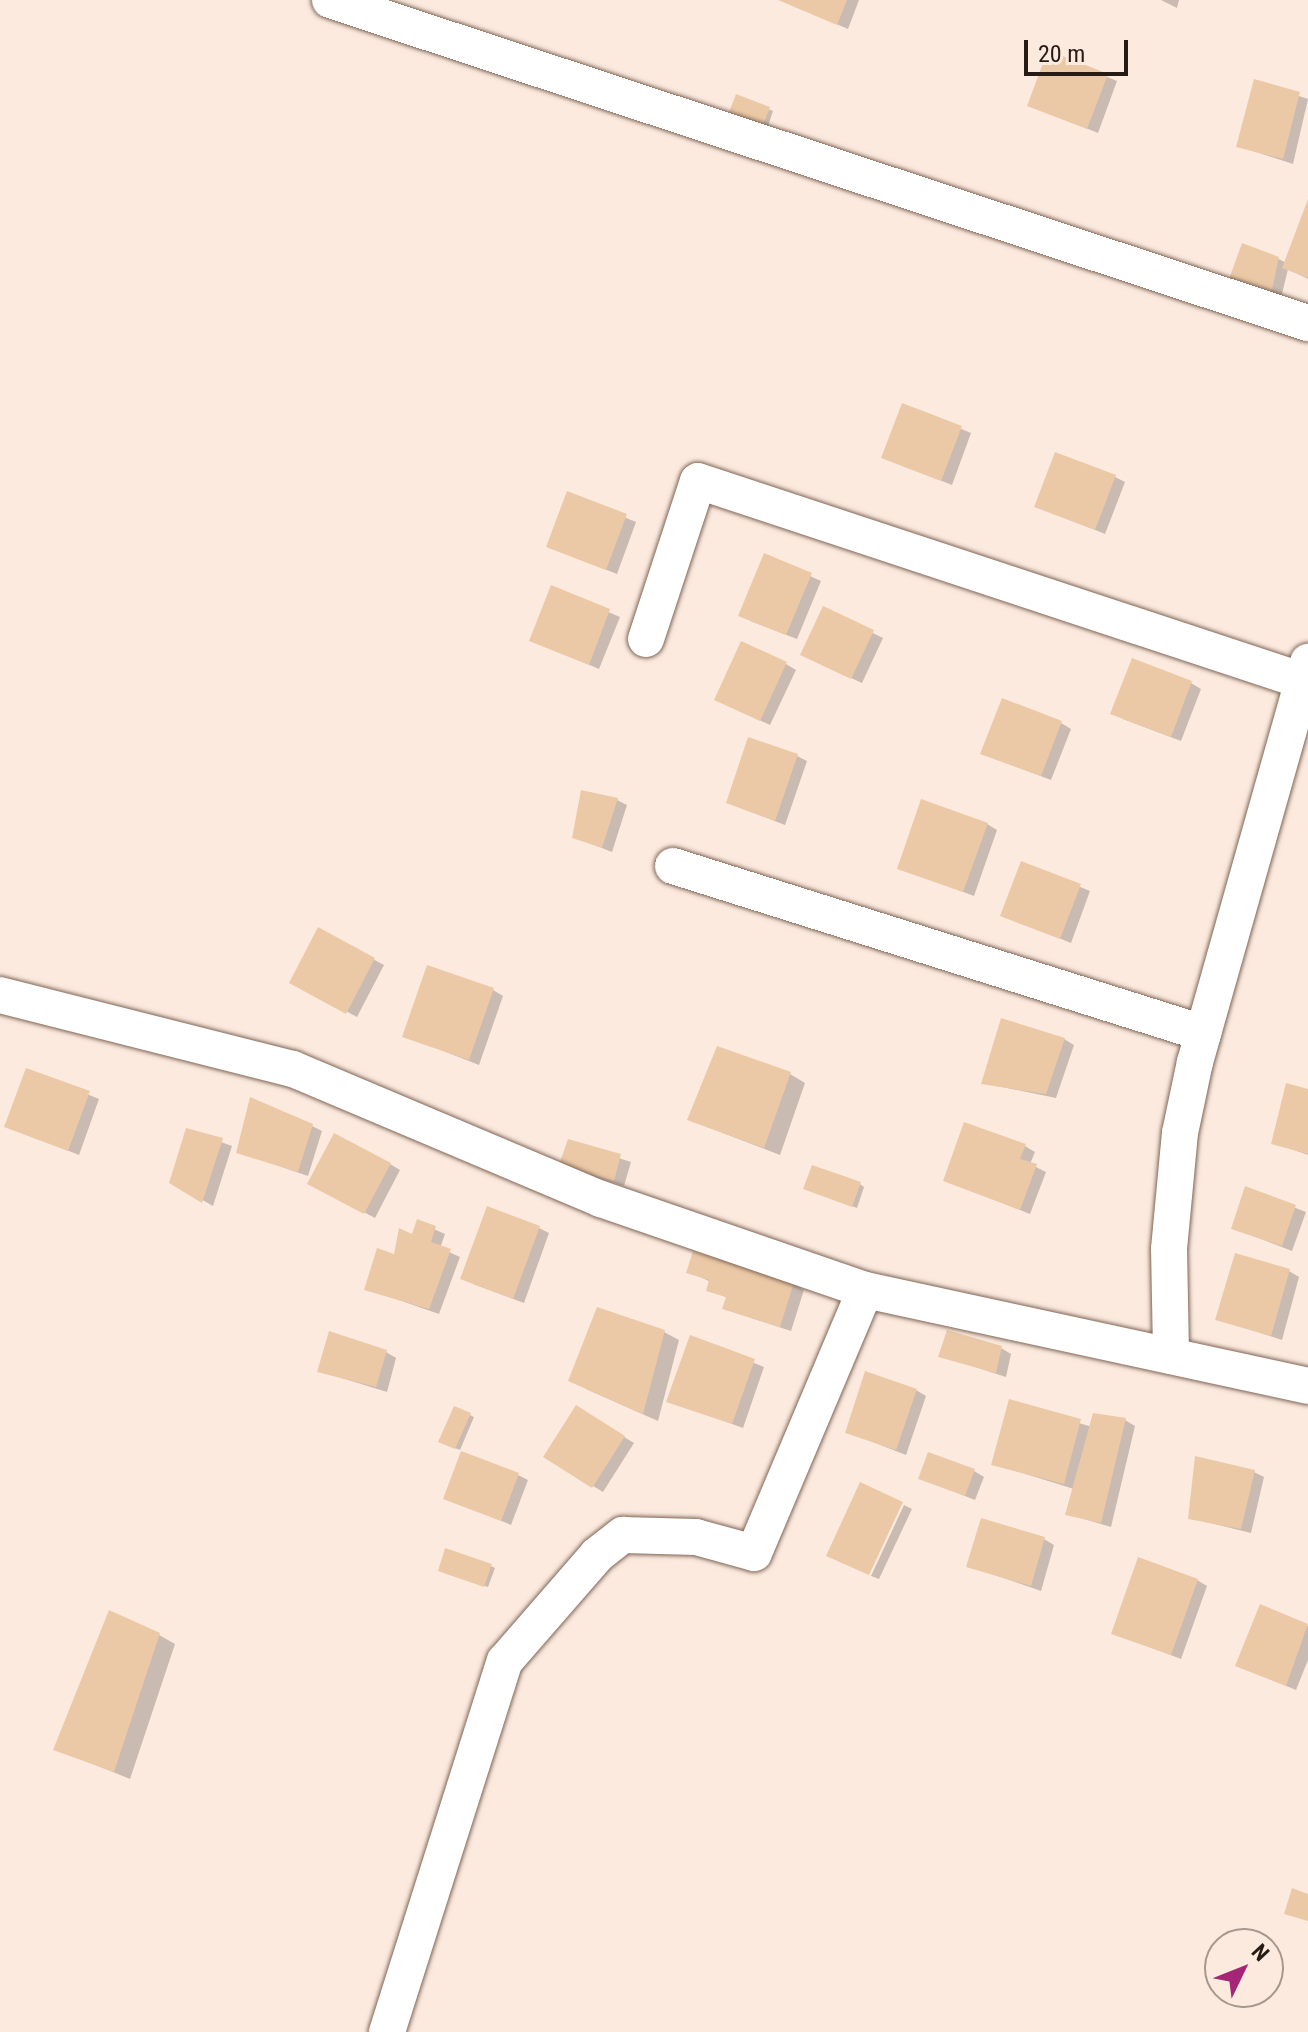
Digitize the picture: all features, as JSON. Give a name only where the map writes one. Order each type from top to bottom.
[{"type":"street","points":[[330,0],[1308,323]]},
{"type":"street","points":[[646,639],[698,481],[1305,672],[1203,1033],[1180,1133],[1169,1249],[1171,1352]]},
{"type":"street","points":[[673,866],[1203,1033]]},
{"type":"street","points":[[0,995],[293,1069],[601,1199],[865,1290],[1171,1352],[1308,1386]]},
{"type":"street","points":[[387,2032],[505,1661],[597,1555],[623,1535],[696,1537],[754,1553],[865,1290]]},
{"type":"building","points":[[778,0],[847,0],[837,25]]},
{"type":"building","points":[[1048,50],[1108,74],[1087,129],[1027,106]]},
{"type":"building","points":[[1254,79],[1300,92],[1283,159],[1236,147]]},
{"type":"building","points":[[736,94],[770,107],[762,128],[728,115]]},
{"type":"building","points":[[1308,199],[1308,278],[1282,268]]},
{"type":"building","points":[[1242,243],[1279,257],[1271,294],[1229,279]]},
{"type":"building","points":[[902,403],[962,426],[941,481],[881,458]]},
{"type":"building","points":[[1055,452],[1116,475],[1095,530],[1034,507]]},
{"type":"building","points":[[567,491],[627,514],[606,570],[546,547]]},
{"type":"building","points":[[764,553],[812,573],[786,635],[738,616]]},
{"type":"building","points":[[551,585],[610,609],[589,665],[529,641]]},
{"type":"building","points":[[823,606],[874,630],[851,679],[800,655]]},
{"type":"building","points":[[741,641],[787,662],[760,721],[714,700]]},
{"type":"building","points":[[1132,658],[1192,681],[1171,737],[1110,714]]},
{"type":"building","points":[[1002,698],[1062,721],[1041,776],[980,754]]},
{"type":"building","points":[[748,737],[798,754],[775,821],[726,803]]},
{"type":"building","points":[[581,790],[618,798],[602,848],[572,838]]},
{"type":"building","points":[[921,799],[988,823],[963,892],[897,869]]},
{"type":"building","points":[[1021,861],[1081,884],[1060,939],[1000,916]]},
{"type":"building","points":[[318,927],[375,958],[346,1014],[289,983]]},
{"type":"building","points":[[427,965],[494,988],[469,1060],[402,1037]]},
{"type":"building","points":[[1001,1018],[1065,1038],[1046,1094],[981,1084]]},
{"type":"building","points":[[717,1046],[791,1072],[764,1148],[687,1120]]},
{"type":"building","points":[[26,1068],[90,1091],[68,1151],[4,1127]]},
{"type":"building","points":[[1286,1083],[1308,1089],[1308,1154],[1271,1144]]},
{"type":"building","points":[[250,1097],[313,1124],[298,1172],[236,1153]]},
{"type":"building","points":[[964,1122],[1026,1144],[1020,1159],[1037,1164],[1020,1210],[943,1181]]},
{"type":"building","points":[[186,1128],[223,1138],[202,1203],[169,1183]]},
{"type":"building","points":[[334,1133],[391,1163],[364,1214],[307,1184]]},
{"type":"building","points":[[568,1139],[621,1154],[614,1181],[559,1165]]},
{"type":"building","points":[[812,1165],[861,1182],[852,1207],[803,1189]]},
{"type":"building","points":[[1245,1186],[1296,1205],[1282,1246],[1231,1229]]},
{"type":"building","points":[[487,1206],[540,1226],[513,1299],[460,1279]]},
{"type":"building","points":[[417,1219],[436,1226],[431,1242],[451,1249],[429,1309],[364,1290],[377,1248],[394,1254],[399,1228],[412,1234]]},
{"type":"building","points":[[693,1251],[794,1282],[780,1327],[722,1309],[726,1297],[706,1291],[709,1280],[686,1273]]},
{"type":"building","points":[[1235,1253],[1290,1269],[1271,1336],[1215,1320]]},
{"type":"building","points":[[597,1307],[665,1330],[643,1414],[568,1381]]},
{"type":"building","points":[[947,1330],[1002,1346],[996,1373],[938,1357]]},
{"type":"building","points":[[329,1331],[387,1350],[376,1387],[317,1372]]},
{"type":"building","points":[[690,1335],[755,1359],[732,1424],[666,1402]]},
{"type":"building","points":[[865,1371],[917,1389],[896,1450],[845,1433]]},
{"type":"building","points":[[1009,1399],[1081,1419],[1064,1484],[991,1465]]},
{"type":"building","points":[[576,1405],[625,1436],[592,1488],[543,1457]]},
{"type":"building","points":[[454,1406],[471,1413],[455,1449],[438,1442]]},
{"type":"building","points":[[1093,1413],[1126,1418],[1101,1523],[1065,1515]]},
{"type":"building","points":[[461,1451],[519,1473],[501,1521],[443,1499]]},
{"type":"building","points":[[928,1452],[975,1469],[965,1496],[918,1479]]},
{"type":"building","points":[[1195,1456],[1255,1470],[1241,1529],[1188,1519]]},
{"type":"building","points":[[860,1482],[903,1502],[869,1575],[826,1556]]},
{"type":"building","points":[[981,1518],[1045,1537],[1031,1586],[966,1567]]},
{"type":"building","points":[[445,1548],[492,1564],[484,1587],[438,1571]]},
{"type":"building","points":[[1138,1557],[1198,1579],[1171,1655],[1111,1634]]},
{"type":"building","points":[[1260,1604],[1308,1624],[1286,1686],[1235,1666]]},
{"type":"building","points":[[109,1610],[160,1633],[114,1772],[53,1750]]},
{"type":"building","points":[[1292,1888],[1308,1894],[1308,1921],[1284,1914]]}]
